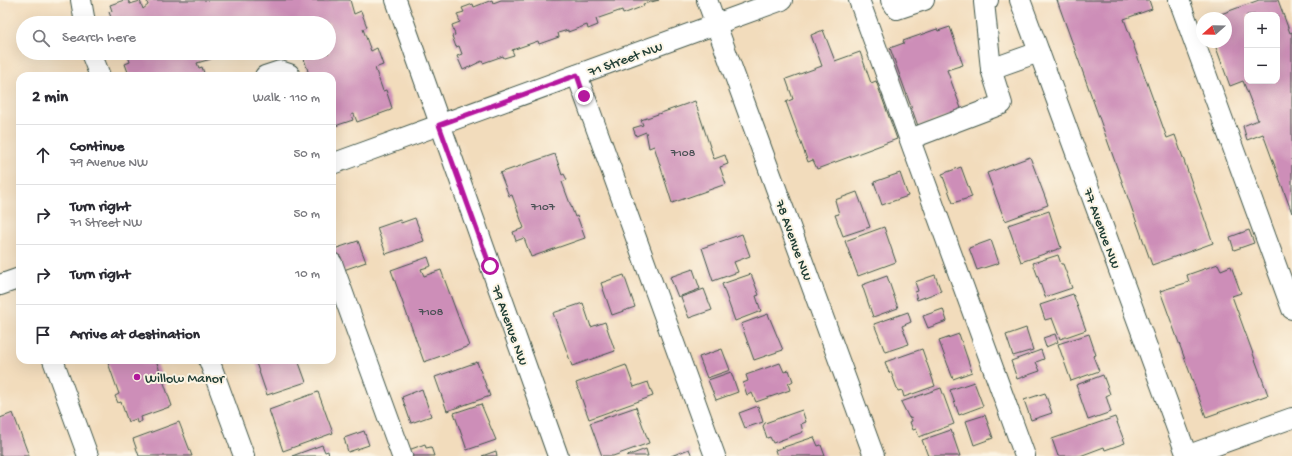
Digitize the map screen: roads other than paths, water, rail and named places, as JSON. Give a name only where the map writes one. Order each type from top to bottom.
[{"type":"street","points":[[80,0],[83,16]]},
{"type":"street","name":"79 Avenue NW","points":[[396,0],[439,125],[558,456]]},
{"type":"street","name":"78 Avenue NW","points":[[707,0],[874,456]]},
{"type":"street","name":"71 Street NW","points":[[336,163],[782,0]]},
{"type":"street","points":[[859,0],[1025,456]]},
{"type":"street","points":[[892,0],[897,9],[924,0]]},
{"type":"street","points":[[910,139],[1002,104],[991,69],[984,2],[988,0]]},
{"type":"street","name":"77 Avenue NW","points":[[1020,0],[1186,456]]},
{"type":"street","points":[[1179,0],[1292,309]]},
{"type":"street","points":[[991,69],[1039,52]]},
{"type":"street","points":[[94,60],[98,72]]},
{"type":"street","points":[[577,75],[715,456]]},
{"type":"street","points":[[336,274],[402,456]]},
{"type":"street","points":[[0,285],[16,279]]},
{"type":"street","points":[[54,364],[88,456]]},
{"type":"street","points":[[210,364],[244,456]]},
{"type":"street","points":[[1186,456],[1292,418]]},
{"type":"place","name":"Willow Manor","points":[[137,377]]}]
